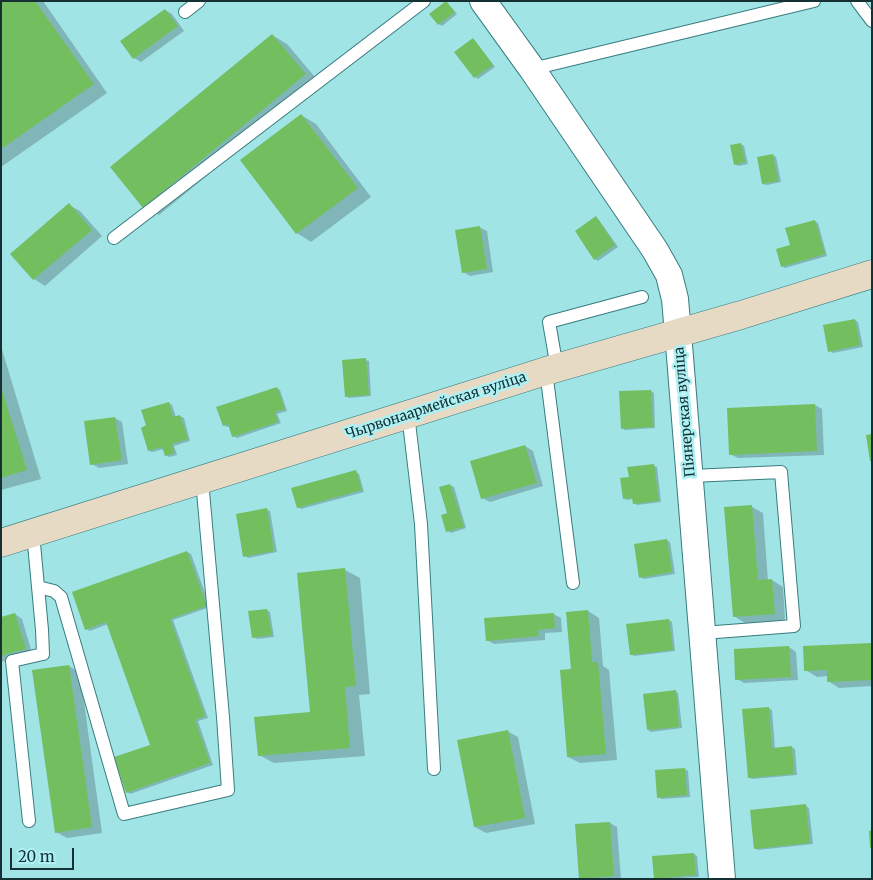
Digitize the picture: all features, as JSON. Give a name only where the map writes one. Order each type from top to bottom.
[{"type":"main road","name":"Чырвонаармейская вуліца","points":[[1,543],[551,369],[741,315],[872,274]]},
{"type":"street","name":"Піянерская вуліца","points":[[483,1],[532,69],[655,250],[669,275],[675,299],[678,333],[722,879]]},
{"type":"lane","points":[[184,12],[199,1]]},
{"type":"lane","points":[[114,238],[424,1]]},
{"type":"lane","points":[[532,69],[814,1]]},
{"type":"lane","points":[[857,1],[872,21]]},
{"type":"lane","points":[[573,583],[551,369],[549,322],[642,297]]},
{"type":"lane","points":[[408,414],[421,524],[434,769]]},
{"type":"lane","points":[[690,476],[781,472],[794,626],[703,633]]},
{"type":"lane","points":[[38,587],[54,591],[61,597],[124,814],[228,790],[202,480]]},
{"type":"lane","points":[[29,821],[12,661],[43,654],[33,533]]},
{"type":"building","points":[[1,1],[35,1],[94,84],[1,149]]},
{"type":"building","points":[[446,1],[455,12],[438,25],[429,14]]},
{"type":"building","points":[[165,9],[178,26],[133,59],[120,41]]},
{"type":"building","points":[[272,34],[306,74],[143,208],[110,167]]},
{"type":"building","points":[[473,38],[493,65],[474,78],[454,52]]},
{"type":"building","points":[[301,114],[358,188],[296,234],[240,160]]},
{"type":"building","points":[[741,143],[745,162],[734,165],[730,145]]},
{"type":"building","points":[[773,154],[778,181],[762,184],[757,157]]},
{"type":"building","points":[[69,203],[92,230],[33,280],[10,254]]},
{"type":"building","points":[[596,216],[615,245],[594,260],[575,231]]},
{"type":"building","points":[[815,220],[825,254],[781,267],[776,249],[790,245],[785,228]]},
{"type":"building","points":[[480,226],[487,269],[462,273],[455,230]]},
{"type":"building","points":[[855,319],[860,345],[828,352],[823,325]]},
{"type":"building","points":[[366,358],[369,395],[345,397],[342,360]]},
{"type":"building","points":[[1,387],[27,470],[1,478]]},
{"type":"building","points":[[277,387],[285,409],[275,412],[278,422],[232,437],[228,424],[223,426],[216,407]]},
{"type":"building","points":[[651,390],[653,427],[621,429],[619,391]]},
{"type":"building","points":[[169,402],[173,417],[180,415],[188,439],[172,444],[174,453],[165,456],[162,447],[148,451],[141,428],[146,425],[141,410]]},
{"type":"building","points":[[815,404],[817,451],[729,455],[727,408]]},
{"type":"building","points":[[115,417],[122,460],[90,465],[84,421]]},
{"type":"building","points":[[872,434],[872,461],[870,461],[866,435]]},
{"type":"building","points":[[525,445],[537,483],[481,499],[470,461]]},
{"type":"building","points":[[654,464],[659,501],[633,504],[632,498],[623,499],[620,478],[629,477],[627,467]]},
{"type":"building","points":[[356,470],[362,490],[297,508],[291,488]]},
{"type":"building","points":[[450,484],[464,527],[446,532],[441,515],[447,513],[439,487]]},
{"type":"building","points":[[752,505],[758,580],[772,579],[775,614],[733,617],[724,507]]},
{"type":"building","points":[[267,508],[274,551],[243,557],[236,514]]},
{"type":"building","points":[[667,539],[672,572],[639,578],[634,544]]},
{"type":"building","points":[[187,551],[207,606],[170,619],[205,716],[195,720],[210,763],[126,793],[114,757],[150,745],[106,622],[85,630],[72,592]]},
{"type":"building","points":[[345,568],[356,686],[345,687],[350,748],[258,756],[254,717],[310,712],[297,573]]},
{"type":"building","points":[[267,609],[272,635],[252,638],[248,611]]},
{"type":"building","points":[[588,610],[592,662],[598,662],[606,754],[567,757],[560,670],[571,669],[566,612]]},
{"type":"building","points":[[15,613],[26,649],[1,656],[1,617]]},
{"type":"building","points":[[554,613],[555,628],[538,630],[539,636],[486,641],[484,618]]},
{"type":"building","points":[[669,619],[673,650],[630,655],[626,624]]},
{"type":"building","points":[[872,643],[872,680],[827,682],[827,670],[804,671],[803,646]]},
{"type":"building","points":[[789,646],[791,677],[735,680],[734,649]]},
{"type":"building","points":[[69,665],[92,827],[55,833],[32,670]]},
{"type":"building","points":[[676,690],[679,727],[647,730],[643,694]]},
{"type":"building","points":[[769,707],[772,748],[792,746],[794,774],[748,778],[742,709]]},
{"type":"building","points":[[508,730],[525,818],[474,827],[457,740]]},
{"type":"building","points":[[685,768],[687,795],[657,798],[655,770]]},
{"type":"building","points":[[806,804],[810,843],[754,849],[750,810]]},
{"type":"building","points":[[610,822],[614,876],[579,879],[575,824]]},
{"type":"building","points":[[872,830],[872,848],[870,848],[869,831]]},
{"type":"building","points":[[694,853],[696,875],[654,879],[652,856]]}]
